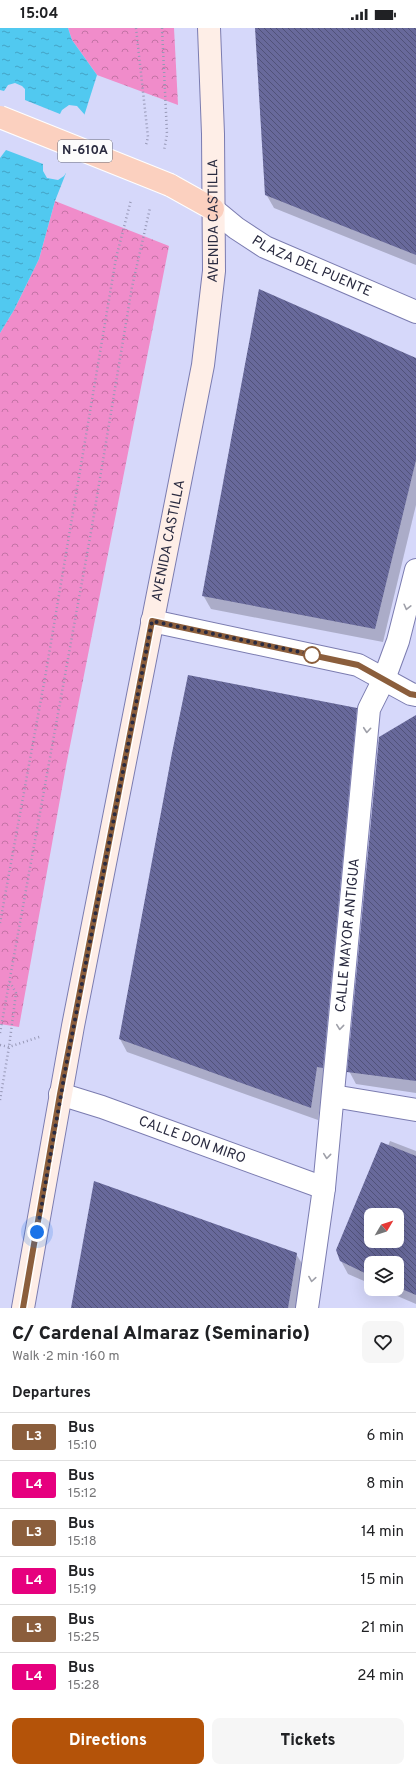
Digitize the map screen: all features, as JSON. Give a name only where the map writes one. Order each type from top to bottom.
[{"type":"highway","name":"N-610A","points":[[0,117],[170,185],[214,209]]},
{"type":"main road","name":"AVENIDA CASTILLA","points":[[23,1308],[60,1094],[203,365],[214,271],[210,28]]},
{"type":"street","name":"PLAZA DEL PUENTE","points":[[214,209],[236,228],[265,247],[416,312]]},
{"type":"street","name":"CALLE MAYOR ANTIGUA","points":[[307,1308],[324,1188],[369,709],[384,679],[398,642],[416,570]]},
{"type":"street","points":[[152,621],[358,665],[410,694],[416,695]]},
{"type":"street","name":"CALLE DON MIRO","points":[[60,1094],[102,1107],[324,1188]]},
{"type":"street","points":[[333,1096],[416,1110]]},
{"type":"path","points":[[136,28],[148,137],[144,152]]},
{"type":"path","points":[[162,28],[167,134],[162,157]]},
{"type":"path","points":[[0,923],[46,672],[116,258],[132,198]]},
{"type":"path","points":[[0,1033],[91,532],[132,287],[152,203]]},
{"type":"path","points":[[0,1100],[10,1047],[16,993],[9,982]]},
{"type":"path","points":[[0,1045],[10,1047]]},
{"type":"green space","points":[[68,28],[174,28],[178,105],[97,75],[72,40]]},
{"type":"green space","points":[[55,201],[169,246],[66,766],[19,1027],[0,1024],[0,333],[14,310],[39,259]]},
{"type":"water","points":[[0,28],[68,28],[72,40],[97,75],[66,173],[55,201],[39,259],[14,310],[0,333]]},
{"type":"pier","points":[[15,83],[25,89],[25,100],[60,114],[62,110],[69,105],[77,106],[85,115],[84,123],[68,173],[58,180],[47,178],[43,171],[43,164],[6,150],[0,158],[0,90],[4,91],[8,85]]},
{"type":"building","points":[[255,28],[416,28],[416,255],[265,195]]},
{"type":"building","points":[[259,289],[416,358],[416,460],[375,629],[202,596]]},
{"type":"building","points":[[188,675],[357,708],[323,1068],[317,1067],[311,1108],[119,1039]]},
{"type":"building","points":[[416,715],[416,1081],[347,1072],[379,737]]},
{"type":"building","points":[[381,1142],[416,1156],[416,1295],[404,1290],[404,1256],[364,1256],[364,1273],[340,1261],[336,1250]]},
{"type":"building","points":[[94,1181],[297,1253],[288,1308],[71,1308]]},
{"type":"bus line","name":"L3","points":[[23,1308],[48,1171],[60,1094],[152,621],[358,665],[410,694],[416,695]]},
{"type":"route","points":[[37,1232],[60,1094],[152,621],[314,655],[312,655]]}]
